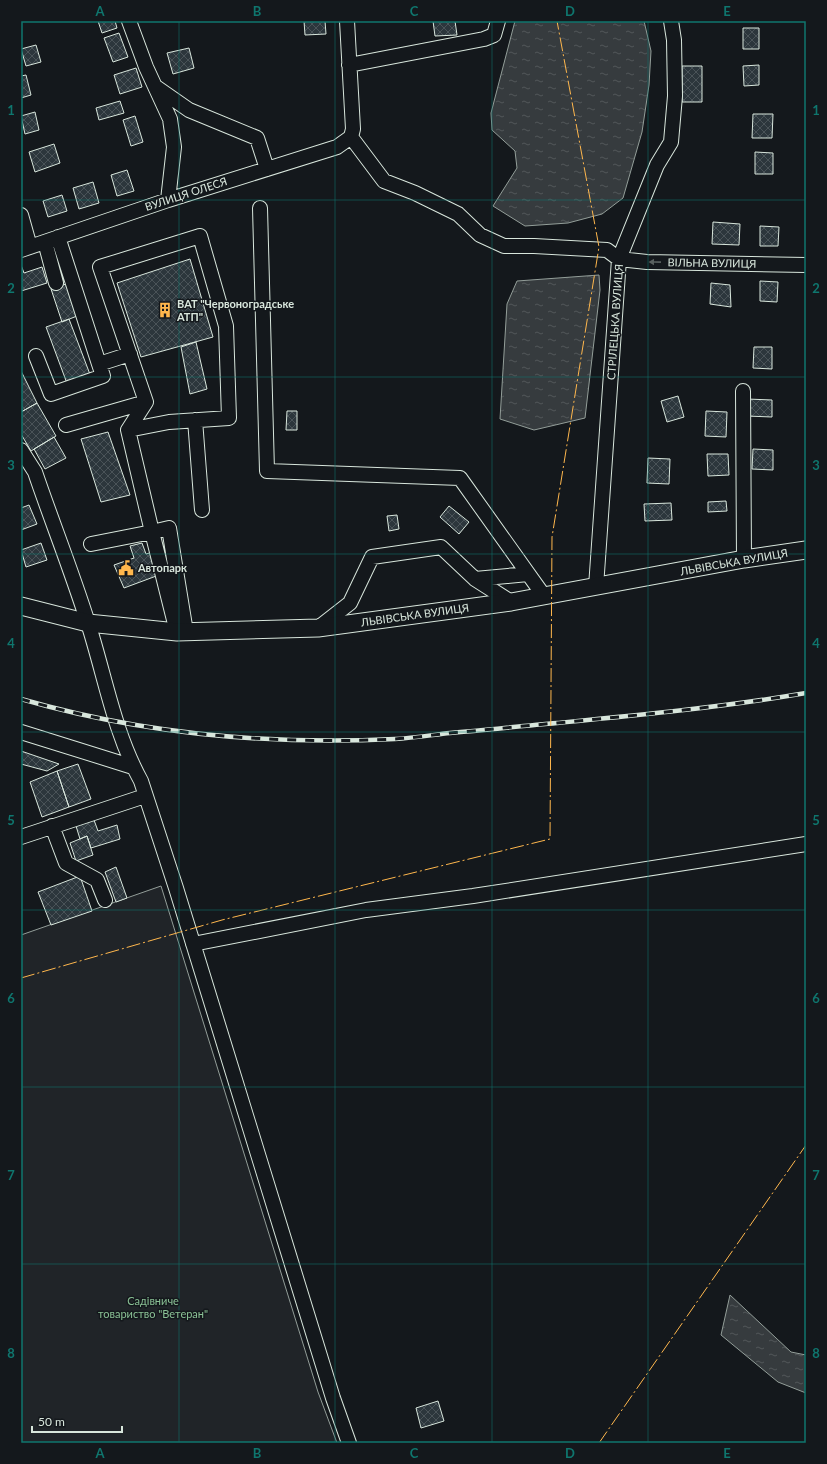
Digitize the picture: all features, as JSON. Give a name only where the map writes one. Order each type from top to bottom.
[{"type":"main road","name":"ЛЬВІВСЬКА ВУЛИЦЯ","points":[[21,606],[88,623],[181,632],[318,628],[510,602],[744,559],[806,550]]},
{"type":"street","points":[[129,21],[146,66],[170,119],[174,147],[168,200]]},
{"type":"street","points":[[347,21],[353,129],[351,138],[384,181],[415,193],[458,214],[480,235],[504,246],[607,250],[619,259]]},
{"type":"street","points":[[350,65],[484,39],[494,34],[498,21]]},
{"type":"street","name":"СТРІЛЕЦЬКА ВУЛИЦЯ","points":[[596,587],[619,259],[657,165],[671,142],[675,96],[674,40],[671,21]]},
{"type":"street","points":[[155,87],[189,110],[257,138],[267,169]]},
{"type":"street","name":"ВУЛИЦЯ ОЛЕСЯ","points":[[25,248],[337,146],[351,138]]},
{"type":"street","points":[[260,208],[267,471],[460,478],[544,596]]},
{"type":"street","points":[[21,215],[25,248]]},
{"type":"street","points":[[128,430],[170,422],[229,418],[226,326],[200,236],[100,267],[146,402]]},
{"type":"street","points":[[51,239],[56,283]]},
{"type":"street","points":[[36,356],[51,394],[103,376],[51,239]]},
{"type":"street","name":"ВІЛЬНА ВУЛИЦЯ","points":[[619,259],[647,262],[806,265]]},
{"type":"street","points":[[99,364],[130,354]]},
{"type":"street","points":[[743,391],[744,559]]},
{"type":"street","points":[[66,425],[146,402]]},
{"type":"street","points":[[146,402],[128,430],[152,532],[181,632]]},
{"type":"street","points":[[195,420],[202,510]]},
{"type":"street","points":[[21,450],[35,472],[88,623],[116,722],[133,767],[141,781],[193,944],[333,1398],[349,1443]]},
{"type":"street","points":[[91,544],[152,532]]},
{"type":"street","points":[[318,628],[350,603],[372,558],[441,547],[475,579],[510,602]]},
{"type":"street","points":[[475,579],[528,574]]},
{"type":"street","points":[[21,732],[133,767]]},
{"type":"street","points":[[21,837],[145,796]]},
{"type":"street","points":[[52,826],[66,863],[97,880],[105,900]]},
{"type":"street","points":[[193,944],[366,910],[473,896],[806,844]]},
{"type":"green space","name":"Садівниче товариство \"Ветеран\"","points":[[161,886],[318,1392],[337,1443],[21,1443],[21,935]]},
{"type":"water","points":[[515,21],[644,21],[651,51],[649,85],[642,132],[623,198],[602,214],[568,223],[525,226],[493,206],[517,168],[515,151],[492,130],[491,113]]},
{"type":"water","points":[[599,275],[600,290],[585,418],[534,430],[500,419],[507,304],[517,281]]},
{"type":"water","points":[[730,1295],[791,1352],[806,1355],[806,1393],[778,1382],[721,1335]]},
{"type":"building","points":[[98,21],[115,21],[117,28],[102,33]]},
{"type":"building","points":[[304,21],[325,21],[326,34],[305,35]]},
{"type":"building","points":[[433,21],[455,21],[457,35],[435,36]]},
{"type":"building","points":[[743,28],[759,28],[759,49],[743,49]]},
{"type":"building","points":[[119,33],[128,57],[113,62],[104,38]]},
{"type":"building","points":[[36,45],[41,62],[26,66],[21,49]]},
{"type":"building","points":[[189,48],[194,68],[173,74],[167,53]]},
{"type":"building","points":[[759,65],[759,85],[744,86],[743,66]]},
{"type":"building","points":[[682,66],[702,66],[702,102],[682,102]]},
{"type":"building","points":[[136,68],[142,87],[120,94],[114,75]]},
{"type":"building","points":[[26,75],[31,95],[21,98],[21,76]]},
{"type":"building","points":[[120,101],[124,113],[99,120],[96,108]]},
{"type":"building","points":[[35,112],[39,130],[25,134],[21,116]]},
{"type":"building","points":[[753,114],[773,114],[772,138],[752,138]]},
{"type":"building","points":[[135,116],[143,142],[131,146],[123,120]]},
{"type":"building","points":[[54,144],[60,163],[35,172],[29,152]]},
{"type":"building","points":[[755,152],[773,153],[773,174],[755,174]]},
{"type":"building","points":[[127,170],[134,191],[117,196],[111,175]]},
{"type":"building","points":[[93,182],[99,203],[79,209],[73,188]]},
{"type":"building","points":[[62,195],[67,211],[48,217],[43,201]]},
{"type":"building","points":[[713,222],[740,224],[739,245],[712,244]]},
{"type":"building","points":[[760,226],[779,227],[778,246],[760,246]]},
{"type":"building","name":"ВАТ \"Червоноградське АТП\"","points":[[190,259],[213,337],[141,357],[117,283]]},
{"type":"building","points":[[21,265],[24,273],[42,267],[47,283],[21,291]]},
{"type":"building","points":[[760,281],[778,282],[777,302],[760,301]]},
{"type":"building","points":[[711,283],[730,285],[731,307],[710,304]]},
{"type":"building","points":[[66,284],[77,316],[62,322],[51,289]]},
{"type":"building","points":[[69,319],[91,377],[68,386],[46,327]]},
{"type":"building","points":[[196,342],[207,389],[190,394],[181,347]]},
{"type":"building","points":[[754,347],[772,347],[772,369],[753,368]]},
{"type":"building","points":[[21,371],[37,403],[21,412]]},
{"type":"building","points":[[678,396],[684,417],[667,422],[661,401]]},
{"type":"building","points":[[747,399],[772,400],[772,417],[746,416]]},
{"type":"building","points":[[37,403],[56,436],[31,451],[21,434],[21,412]]},
{"type":"building","points":[[287,411],[297,411],[297,430],[286,430]]},
{"type":"building","points":[[706,411],[727,412],[726,437],[705,436]]},
{"type":"building","points":[[108,432],[130,495],[101,502],[81,439]]},
{"type":"building","points":[[54,437],[66,458],[45,469],[34,449]]},
{"type":"building","points":[[753,449],[773,450],[773,470],[752,469]]},
{"type":"building","points":[[707,454],[728,454],[729,475],[708,476]]},
{"type":"building","points":[[648,458],[670,459],[669,484],[647,483]]},
{"type":"building","points":[[726,501],[727,511],[708,512],[708,502]]},
{"type":"building","points":[[671,503],[672,520],[645,521],[644,504]]},
{"type":"building","points":[[29,505],[37,524],[21,530],[21,508]]},
{"type":"building","points":[[449,506],[469,522],[459,534],[440,517]]},
{"type":"building","points":[[397,515],[399,529],[389,531],[387,516]]},
{"type":"building","points":[[41,543],[47,560],[26,567],[21,550]]},
{"type":"building","points":[[142,543],[146,554],[160,550],[167,572],[124,588],[114,565],[134,558],[130,546]]},
{"type":"building","points":[[21,751],[59,764],[47,771],[21,764]]},
{"type":"building","points":[[78,764],[91,799],[69,807],[57,771]]},
{"type":"building","points":[[57,771],[69,807],[42,817],[30,782]]},
{"type":"building","points":[[94,820],[98,831],[117,825],[120,839],[91,848],[87,836],[80,839],[76,826]]},
{"type":"building","points":[[87,836],[93,855],[76,861],[70,843]]},
{"type":"building","points":[[116,867],[127,898],[116,902],[105,872]]},
{"type":"building","points":[[80,876],[92,911],[51,925],[38,892]]},
{"type":"building","points":[[438,1401],[444,1421],[421,1428],[416,1408]]},
{"type":"railway","points":[[21,699],[67,711],[159,729],[253,738],[348,740],[402,739],[651,714],[713,707],[806,693]]},
{"type":"power","points":[[21,978],[222,920],[550,839],[552,537],[599,247],[557,21]]},
{"type":"power","points":[[599,1443],[806,1145]]},
{"type":"place","name":"ВАТ \"Червоноградське АТП\"","points":[[165,310]]},
{"type":"place","name":"Автопарк","points":[[126,568]]}]
